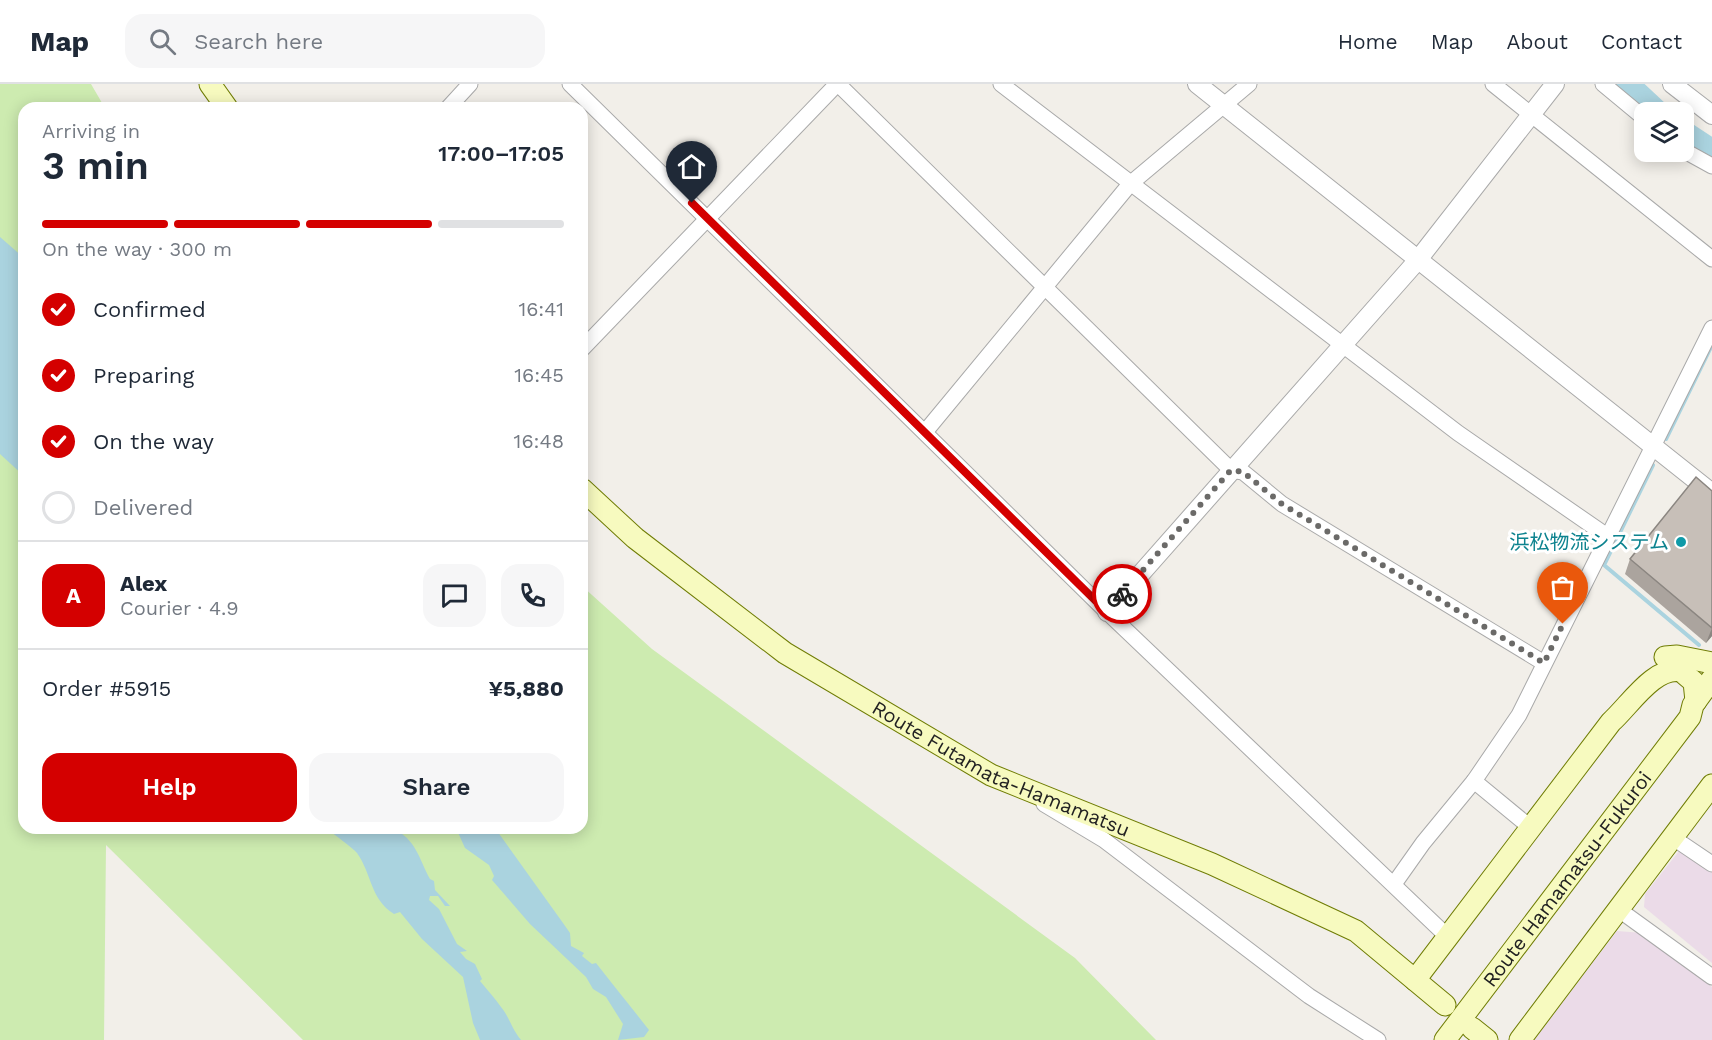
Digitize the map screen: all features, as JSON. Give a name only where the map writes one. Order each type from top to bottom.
[{"type":"main road","points":[[210,84],[223,102]]},
{"type":"main road","name":"Route Futamata-Hamamatsu","points":[[588,495],[635,538],[785,653],[992,775],[1212,864],[1356,931],[1445,1005]]},
{"type":"main road","points":[[1611,723],[1644,669],[1655,660],[1677,656],[1712,663]]},
{"type":"main road","points":[[1415,981],[1611,723],[1657,675],[1665,671],[1681,671],[1689,676],[1696,688],[1699,705]]},
{"type":"main road","name":"Route Hamamatsu-Fukuroi","points":[[1445,1040],[1699,705],[1712,679]]},
{"type":"main road","points":[[1520,1040],[1712,785]]},
{"type":"street","points":[[454,102],[470,84]]},
{"type":"street","points":[[570,84],[1107,612],[1449,938]]},
{"type":"street","points":[[588,343],[838,84],[1231,470],[1243,472],[1282,504],[1544,663]]},
{"type":"street","points":[[1001,84],[1458,433],[1606,536]]},
{"type":"street","points":[[1197,84],[1416,261],[1625,422],[1712,493]]},
{"type":"street","points":[[925,432],[1130,184],[1250,84]]},
{"type":"street","points":[[1492,84],[1712,259]]},
{"type":"street","points":[[1107,612],[1416,261],[1555,84]]},
{"type":"street","points":[[1603,84],[1634,110]]},
{"type":"street","points":[[1672,84],[1712,115]]},
{"type":"street","points":[[1694,156],[1712,166]]},
{"type":"street","points":[[1394,884],[1423,843],[1474,781],[1519,715],[1606,536],[1712,328]]},
{"type":"street","points":[[992,775],[1104,840],[1309,996],[1378,1040]]},
{"type":"street","points":[[1474,781],[1531,828]]},
{"type":"street","points":[[1672,837],[1712,864]]},
{"type":"street","points":[[1618,909],[1712,977]]},
{"type":"shaded area","points":[[1680,850],[1712,873],[1712,963],[1644,907],[1645,894]]},
{"type":"shaded area","points":[[1617,931],[1643,933],[1712,987],[1712,1040],[1534,1040]]},
{"type":"green space","points":[[0,84],[91,84],[102,102],[18,102],[18,834],[588,834],[588,591],[652,649],[1075,958],[1156,1040],[303,1040],[106,845],[104,1040],[0,1040]]},
{"type":"water","points":[[0,237],[18,253],[18,470],[0,454]]},
{"type":"water","points":[[334,834],[402,834],[407,838],[416,850],[430,879],[434,881],[435,890],[450,906],[445,906],[438,896],[430,896],[429,900],[439,909],[457,944],[467,951],[460,952],[475,964],[482,979],[480,981],[504,1011],[521,1040],[480,1040],[473,1023],[463,977],[422,939],[400,912],[394,914],[386,908],[376,894],[362,861]]},
{"type":"water","points":[[459,834],[499,834],[570,933],[571,946],[584,953],[582,956],[592,964],[596,963],[649,1030],[644,1037],[618,1040],[623,1024],[606,997],[593,989],[586,977],[530,924],[492,880],[494,876],[489,865],[465,848]]},
{"type":"building","name":"浜松物流システム","points":[[1696,477],[1712,491],[1712,628],[1630,559]]},
{"type":"waterway","points":[[1627,84],[1646,102]]},
{"type":"waterway","points":[[1694,139],[1712,151]]},
{"type":"waterway","points":[[1666,439],[1712,345]]},
{"type":"waterway","points":[[1653,465],[1604,565],[1699,645]]},
{"type":"way so far","points":[[1122,594],[1231,470],[1243,472],[1282,504],[1544,663],[1563,624]]},
{"type":"place","name":"浜松物流システム","points":[[1681,542]]},
{"type":"route","points":[[692,203],[1107,612],[1122,594]]}]
